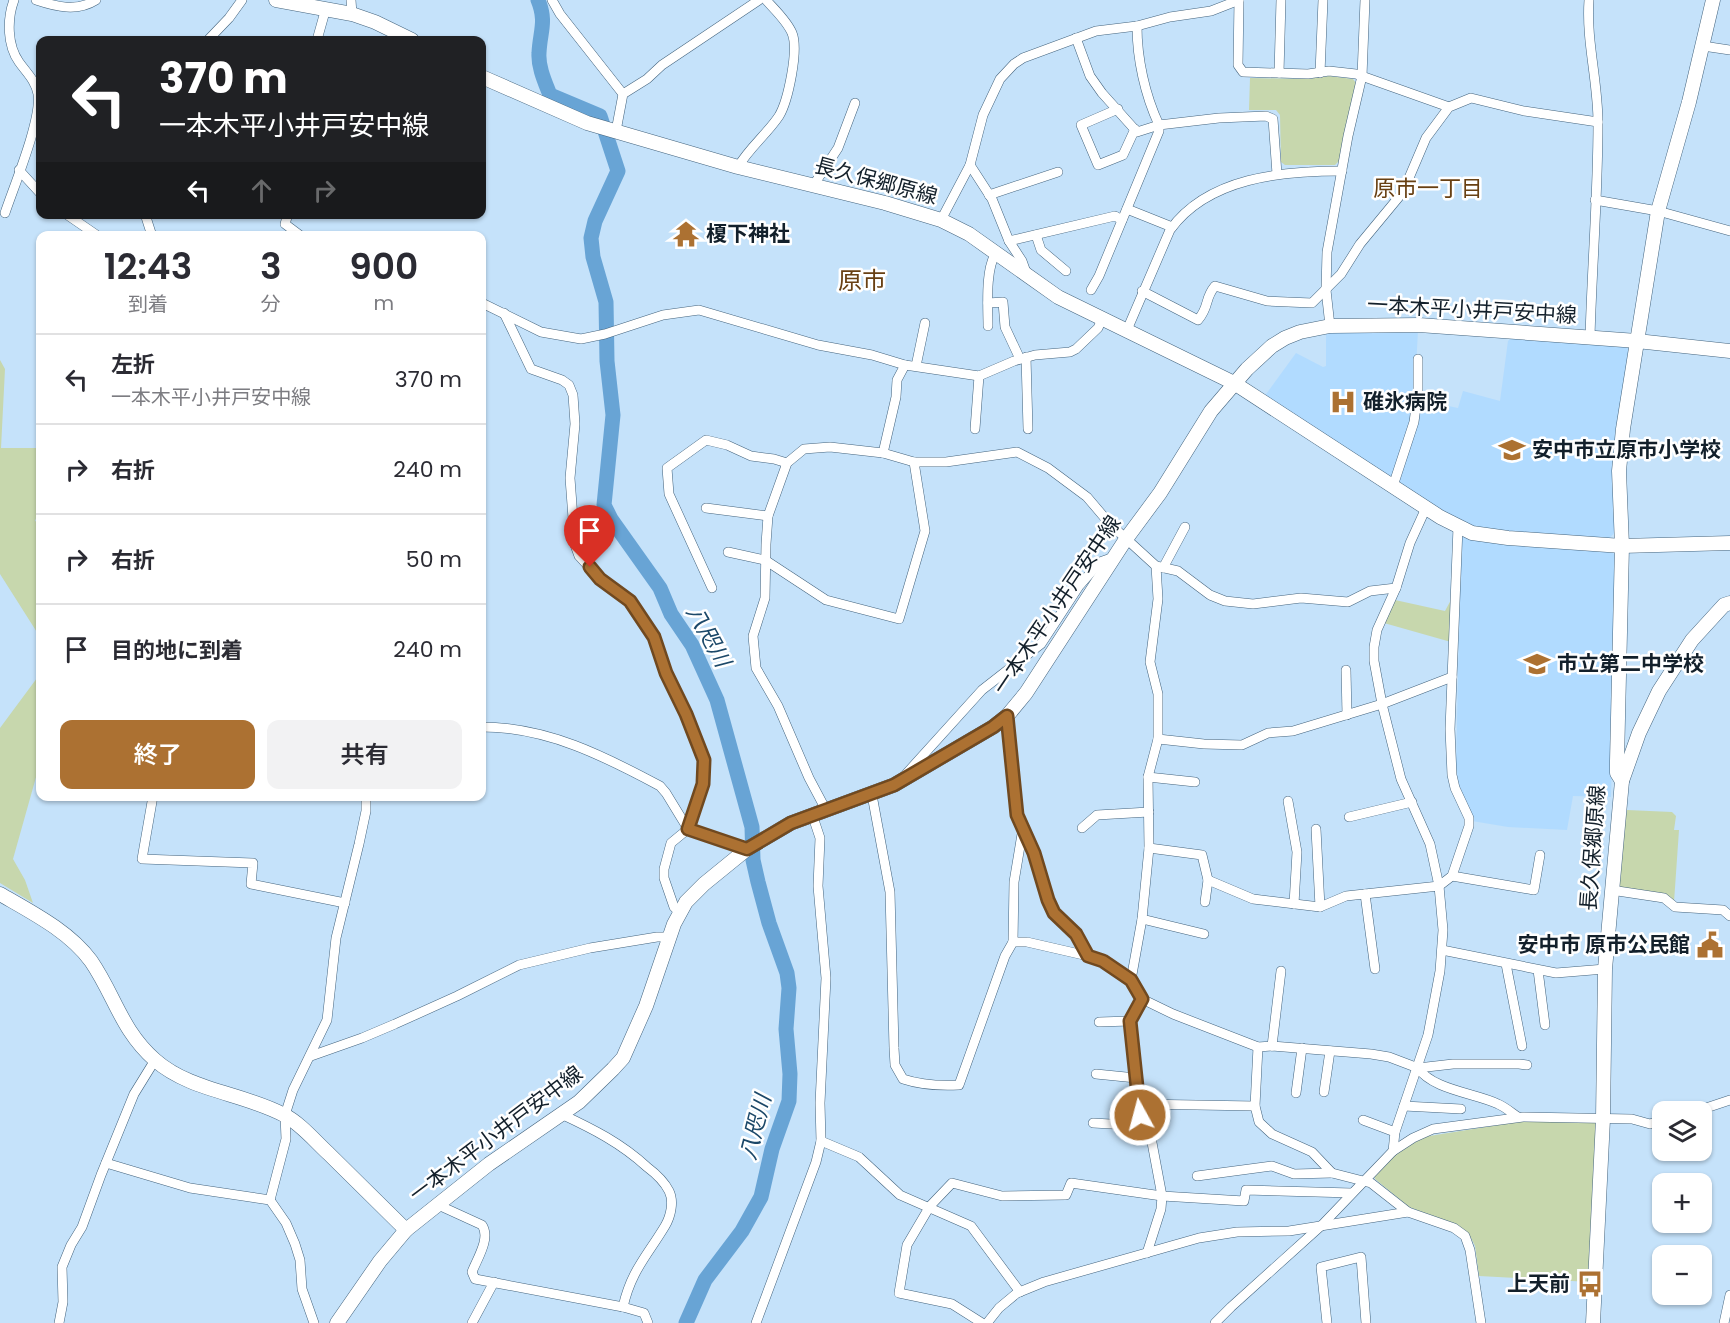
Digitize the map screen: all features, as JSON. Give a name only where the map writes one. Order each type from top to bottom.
[{"type":"main road","points":[[276,0],[326,8],[352,7],[375,22],[404,36]]},
{"type":"main road","points":[[1637,341],[1658,211],[1703,46],[1713,0]]},
{"type":"main road","name":"長久保郷原線","points":[[486,79],[551,109],[616,131],[738,167],[885,202],[941,220],[969,234],[1058,297],[1234,382],[1426,508],[1472,533],[1508,538],[1622,546],[1730,543]]},
{"type":"main road","name":"一本木平小井戸安中線","points":[[338,1323],[380,1261],[406,1230],[489,1164],[579,1102],[622,1058],[646,1006],[669,937],[680,913],[686,902],[704,884],[747,849],[791,823],[872,795],[898,783],[993,727],[1007,716],[1026,693],[1126,539],[1160,493],[1211,411],[1234,382],[1272,346],[1300,332],[1330,326],[1419,326],[1590,337],[1730,351]]},
{"type":"main road","name":"長久保郷原線","points":[[1593,1323],[1602,1119],[1605,969],[1622,781],[1617,773],[1622,546],[1619,471],[1637,341]]},
{"type":"main road","points":[[1622,781],[1639,733],[1659,691],[1692,640],[1724,605],[1730,603]]},
{"type":"main road","points":[[0,894],[67,937],[90,961],[129,1031],[155,1060],[171,1071],[202,1085],[241,1096],[285,1115],[318,1143],[406,1230]]},
{"type":"street","points":[[14,0],[10,9],[9,25],[12,48],[17,60],[34,81],[36,87]]},
{"type":"street","points":[[36,0],[67,8],[86,6],[96,0]]},
{"type":"street","points":[[212,36],[230,18],[242,0]]},
{"type":"street","points":[[552,0],[560,14],[622,94],[616,131]]},
{"type":"street","points":[[622,94],[759,0]]},
{"type":"street","points":[[738,167],[778,118],[786,104],[794,50],[793,36],[788,26],[766,0]]},
{"type":"street","points":[[941,220],[970,165],[983,115],[1000,79],[1007,70],[1023,58],[1096,31],[1137,26],[1170,17],[1211,11],[1239,0],[1238,65],[1243,72],[1308,74],[1329,71],[1356,74],[1449,107]]},
{"type":"street","points":[[1279,73],[1281,0]]},
{"type":"street","points":[[1320,73],[1323,0]]},
{"type":"street","points":[[1330,326],[1326,291],[1327,252],[1362,76],[1365,0]]},
{"type":"street","points":[[1589,0],[1588,28],[1596,83],[1598,122],[1590,337]]},
{"type":"street","points":[[319,36],[326,8]]},
{"type":"street","points":[[1091,290],[1099,276],[1159,131],[1142,73],[1137,44],[1137,26]]},
{"type":"street","points":[[1076,38],[1090,76],[1137,132],[1159,125],[1219,118],[1266,116],[1273,119],[1276,174]]},
{"type":"street","points":[[1703,46],[1730,50]]},
{"type":"street","points":[[1142,291],[1198,320],[1207,309],[1208,294],[1215,286],[1267,301],[1312,303],[1341,274],[1360,244],[1403,192],[1426,138],[1449,107],[1471,98],[1524,111],[1598,122]]},
{"type":"street","points":[[813,186],[838,148],[855,103]]},
{"type":"street","points":[[1118,109],[1081,125],[1098,165],[1124,155],[1135,129]]},
{"type":"street","points":[[5,213],[36,118]]},
{"type":"street","points":[[970,165],[989,195],[1009,241],[1028,275]]},
{"type":"street","points":[[19,170],[36,189]]},
{"type":"street","points":[[1126,330],[1172,227],[1202,199],[1248,181],[1276,174],[1342,171]]},
{"type":"street","points":[[989,195],[1058,172]]},
{"type":"street","points":[[1595,200],[1658,211],[1730,231]]},
{"type":"street","points":[[1126,208],[1172,227]]},
{"type":"street","points":[[1009,241],[1115,216],[1122,220]]},
{"type":"street","points":[[73,219],[91,231]]},
{"type":"street","points":[[286,219],[285,224],[294,231]]},
{"type":"street","points":[[1036,235],[1041,250],[1066,270]]},
{"type":"street","points":[[988,326],[992,259],[996,253]]},
{"type":"street","points":[[988,303],[1004,303],[1005,327],[1023,358],[1028,429]]},
{"type":"street","points":[[486,305],[541,332],[581,339],[605,334],[663,315],[699,310],[818,345],[864,353],[905,364],[979,376],[1023,358],[1070,352],[1098,328],[1102,320]]},
{"type":"street","points":[[504,313],[531,369],[562,380],[569,385],[573,395],[574,424],[570,478],[575,545],[579,556],[600,579],[630,601],[654,637],[666,673],[686,714],[704,760],[703,784],[688,829],[671,843],[664,869],[664,878],[674,907],[680,913]]},
{"type":"street","points":[[916,366],[925,323]]},
{"type":"street","points":[[1394,486],[1414,422],[1418,392],[1418,359]]},
{"type":"street","points":[[883,453],[896,397],[897,380],[905,364]]},
{"type":"street","points":[[975,429],[979,376]]},
{"type":"street","points":[[712,588],[669,494],[667,468],[706,440],[727,445],[751,456],[787,462]]},
{"type":"street","points":[[826,810],[809,778],[778,706],[756,668],[753,636],[765,598],[768,516],[787,462],[804,448],[830,447],[883,453],[914,462],[946,462],[1017,452],[1048,468],[1087,497],[1110,524],[1160,567],[1178,571],[1210,595],[1225,601],[1253,604],[1301,598],[1348,602],[1370,591],[1396,588]]},
{"type":"street","points":[[728,552],[765,560],[826,600],[899,619],[925,531],[914,462]]},
{"type":"street","points":[[706,508],[768,516]]},
{"type":"street","points":[[1393,1150],[1395,1132],[1428,1035],[1440,971],[1443,930],[1439,886],[1430,844],[1401,779],[1382,704],[1374,661],[1374,647],[1377,630],[1396,588],[1410,543],[1426,508]]},
{"type":"street","points":[[1131,980],[1142,919],[1149,848],[1148,777],[1158,739],[1158,694],[1150,662],[1160,567],[1185,527]]},
{"type":"street","points":[[1208,880],[1253,898],[1320,907],[1346,896],[1439,886],[1452,876],[1469,826],[1469,818],[1455,788],[1452,775],[1450,729],[1458,527]]},
{"type":"street","points":[[898,783],[982,690],[1041,644],[1079,586],[1100,562],[1114,557]]},
{"type":"street","points":[[1346,670],[1347,715]]},
{"type":"street","points":[[1158,739],[1242,745],[1268,733],[1293,731],[1382,704],[1452,677]]},
{"type":"street","points":[[1007,716],[1017,815],[1034,853],[1054,913],[1076,934],[1088,956]]},
{"type":"street","points":[[486,726],[521,729],[568,742],[595,753],[660,786],[688,829],[747,849]]},
{"type":"street","points":[[1148,777],[1195,782]]},
{"type":"street","points":[[872,795],[890,892],[895,1065],[903,1079],[915,1083],[959,1085],[1005,956],[1013,942],[1014,882],[1023,828]]},
{"type":"street","points":[[152,801],[142,859],[253,862],[251,884],[345,903]]},
{"type":"street","points":[[270,1200],[286,1139],[285,1115],[293,1090],[327,1020],[336,938],[362,833],[365,801]]},
{"type":"street","points":[[1288,801],[1297,852],[1294,904]]},
{"type":"street","points":[[1349,817],[1412,802]]},
{"type":"street","points":[[1082,828],[1097,815],[1149,813]]},
{"type":"street","points":[[756,1323],[816,1162],[821,1141],[820,1103],[826,978],[818,886],[820,838],[812,814]]},
{"type":"street","points":[[1316,829],[1320,907]]},
{"type":"street","points":[[1149,848],[1202,855],[1208,880],[1205,902]]},
{"type":"street","points":[[1452,876],[1534,890],[1540,855]]},
{"type":"street","points":[[1611,890],[1664,898],[1675,907],[1723,910],[1730,916]]},
{"type":"street","points":[[1365,894],[1375,969]]},
{"type":"street","points":[[1142,919],[1204,934]]},
{"type":"street","points":[[310,1056],[395,1024],[519,965],[590,948],[669,937]]},
{"type":"street","points":[[1013,942],[1027,942],[1103,961],[1131,980],[1142,999],[1173,1014],[1258,1047],[1302,1048],[1389,1057],[1418,1068],[1453,1064],[1527,1065]]},
{"type":"street","points":[[1442,950],[1472,954],[1506,964],[1556,973],[1605,969]]},
{"type":"street","points":[[1506,964],[1522,1046]]},
{"type":"street","points":[[1538,970],[1545,1025]]},
{"type":"street","points":[[1272,1046],[1281,971]]},
{"type":"street","points":[[1142,999],[1130,1021],[1138,1104],[1140,1115],[1150,1132],[1162,1196],[1161,1209],[1147,1253]]},
{"type":"street","points":[[1099,1022],[1130,1021]]},
{"type":"street","points":[[1258,1047],[1255,1106],[1259,1122],[1272,1134],[1312,1152],[1332,1173]]},
{"type":"street","points":[[1296,1093],[1302,1048]]},
{"type":"street","points":[[1324,1092],[1330,1051]]},
{"type":"street","points":[[59,1323],[63,1302],[62,1268],[71,1245],[82,1227],[134,1094],[155,1060]]},
{"type":"street","points":[[1418,1068],[1423,1075],[1458,1091],[1498,1104],[1518,1117]]},
{"type":"street","points":[[1096,1074],[1136,1078]]},
{"type":"street","points":[[1712,1106],[1730,1100]]},
{"type":"street","points":[[1138,1104],[1255,1106]]},
{"type":"street","points":[[1404,1106],[1461,1109]]},
{"type":"street","points":[[561,1114],[613,1140],[632,1153],[669,1190],[672,1200],[666,1224],[643,1258],[630,1283],[623,1307]]},
{"type":"street","points":[[1215,1323],[1322,1225],[1393,1150],[1413,1138],[1433,1129],[1518,1117],[1632,1119],[1652,1123]]},
{"type":"street","points":[[1363,1120],[1395,1132]]},
{"type":"street","points":[[1093,1123],[1146,1126]]},
{"type":"street","points":[[821,1141],[859,1157],[900,1195],[970,1226],[1020,1292]]},
{"type":"street","points":[[106,1163],[190,1188],[270,1200],[286,1223],[300,1260],[302,1288],[314,1323]]},
{"type":"street","points":[[1197,1176],[1272,1166],[1294,1174],[1332,1173],[1371,1182],[1408,1212],[1454,1228],[1465,1236],[1470,1250],[1481,1323]]},
{"type":"street","points":[[982,1323],[952,1304],[899,1293],[907,1245],[928,1209],[952,1183],[1002,1196],[1066,1194],[1071,1182],[1162,1196],[1244,1201],[1246,1190],[1352,1193]]},
{"type":"street","points":[[436,1204],[482,1225],[485,1229],[485,1240],[472,1272],[475,1279],[623,1307],[644,1313],[648,1323]]},
{"type":"street","points":[[987,1323],[999,1308],[1020,1292],[1044,1282],[1198,1238],[1237,1232],[1289,1232],[1408,1212]]},
{"type":"street","points":[[1327,1323],[1321,1267],[1361,1257],[1366,1323]]},
{"type":"street","points":[[472,1323],[494,1282]]},
{"type":"street","points":[[1724,1323],[1730,1295]]},
{"type":"shaded area","name":"碓氷病院","points":[[1418,330],[1414,407],[1393,481],[1264,397],[1296,353],[1323,367],[1326,366],[1326,331]]},
{"type":"shaded area","name":"安中市立原市小学校","points":[[1513,336],[1632,346],[1617,531],[1609,538],[1473,529],[1398,484],[1420,400],[1458,408],[1463,391],[1500,401],[1508,341]]},
{"type":"shaded area","name":"市立第二中学校","points":[[1461,537],[1613,553],[1618,558],[1611,797],[1573,796],[1567,830],[1508,827],[1472,821],[1471,811],[1460,789],[1456,769]]},
{"type":"green space","points":[[1329,76],[1353,79],[1356,83],[1339,161],[1335,165],[1285,165],[1281,162],[1280,115],[1276,110],[1249,110],[1250,78],[1308,79]]},
{"type":"green space","points":[[0,360],[5,369],[1,448],[36,448],[36,631],[0,574]]},
{"type":"green space","points":[[1453,596],[1451,642],[1384,623],[1395,600],[1445,611]]},
{"type":"green space","points":[[36,679],[36,777],[13,859],[25,880],[33,903],[0,883],[0,728]]},
{"type":"green space","points":[[1627,810],[1672,812],[1676,816],[1674,830],[1679,830],[1674,902],[1619,888],[1622,836]]},
{"type":"green space","points":[[1536,1119],[1599,1122],[1591,1282],[1479,1276],[1475,1246],[1471,1238],[1458,1226],[1409,1207],[1375,1179],[1374,1175],[1396,1154],[1423,1137]]},
{"type":"waterway","name":"八咫川","points":[[538,0],[543,21],[540,64],[550,95],[600,116],[618,171],[595,221],[591,238],[593,257],[606,302],[607,361],[613,415],[604,505],[611,519],[660,588],[671,614],[692,645],[717,700],[752,827],[753,860],[758,882],[769,923],[787,973],[789,988],[786,1029],[790,1074],[789,1101],[772,1149],[761,1197],[742,1231],[705,1280],[686,1323]]},
{"type":"place","name":"榎下神社","points":[[686,234]]},
{"type":"place","name":"碓氷病院","points":[[1343,402]]},
{"type":"place","name":"安中市立原市小学校","points":[[1512,450]]},
{"type":"place","name":"市立第二中学校","points":[[1537,664]]},
{"type":"place","name":"安中市 原市公民館","points":[[1710,945]]},
{"type":"place","name":"上天前","points":[[1590,1284]]},
{"type":"district","name":"原市一丁目","points":[[1428,188]]},
{"type":"district","name":"原市","points":[[862,281]]},
{"type":"route","points":[[590,567],[600,579],[630,601],[654,637],[659,656],[704,760],[703,784],[688,829],[747,849],[791,823],[894,785],[993,727],[1007,716],[1017,815],[1034,853],[1054,913],[1076,934],[1088,956],[1103,961],[1131,980],[1142,999],[1130,1021],[1140,1115]]}]
